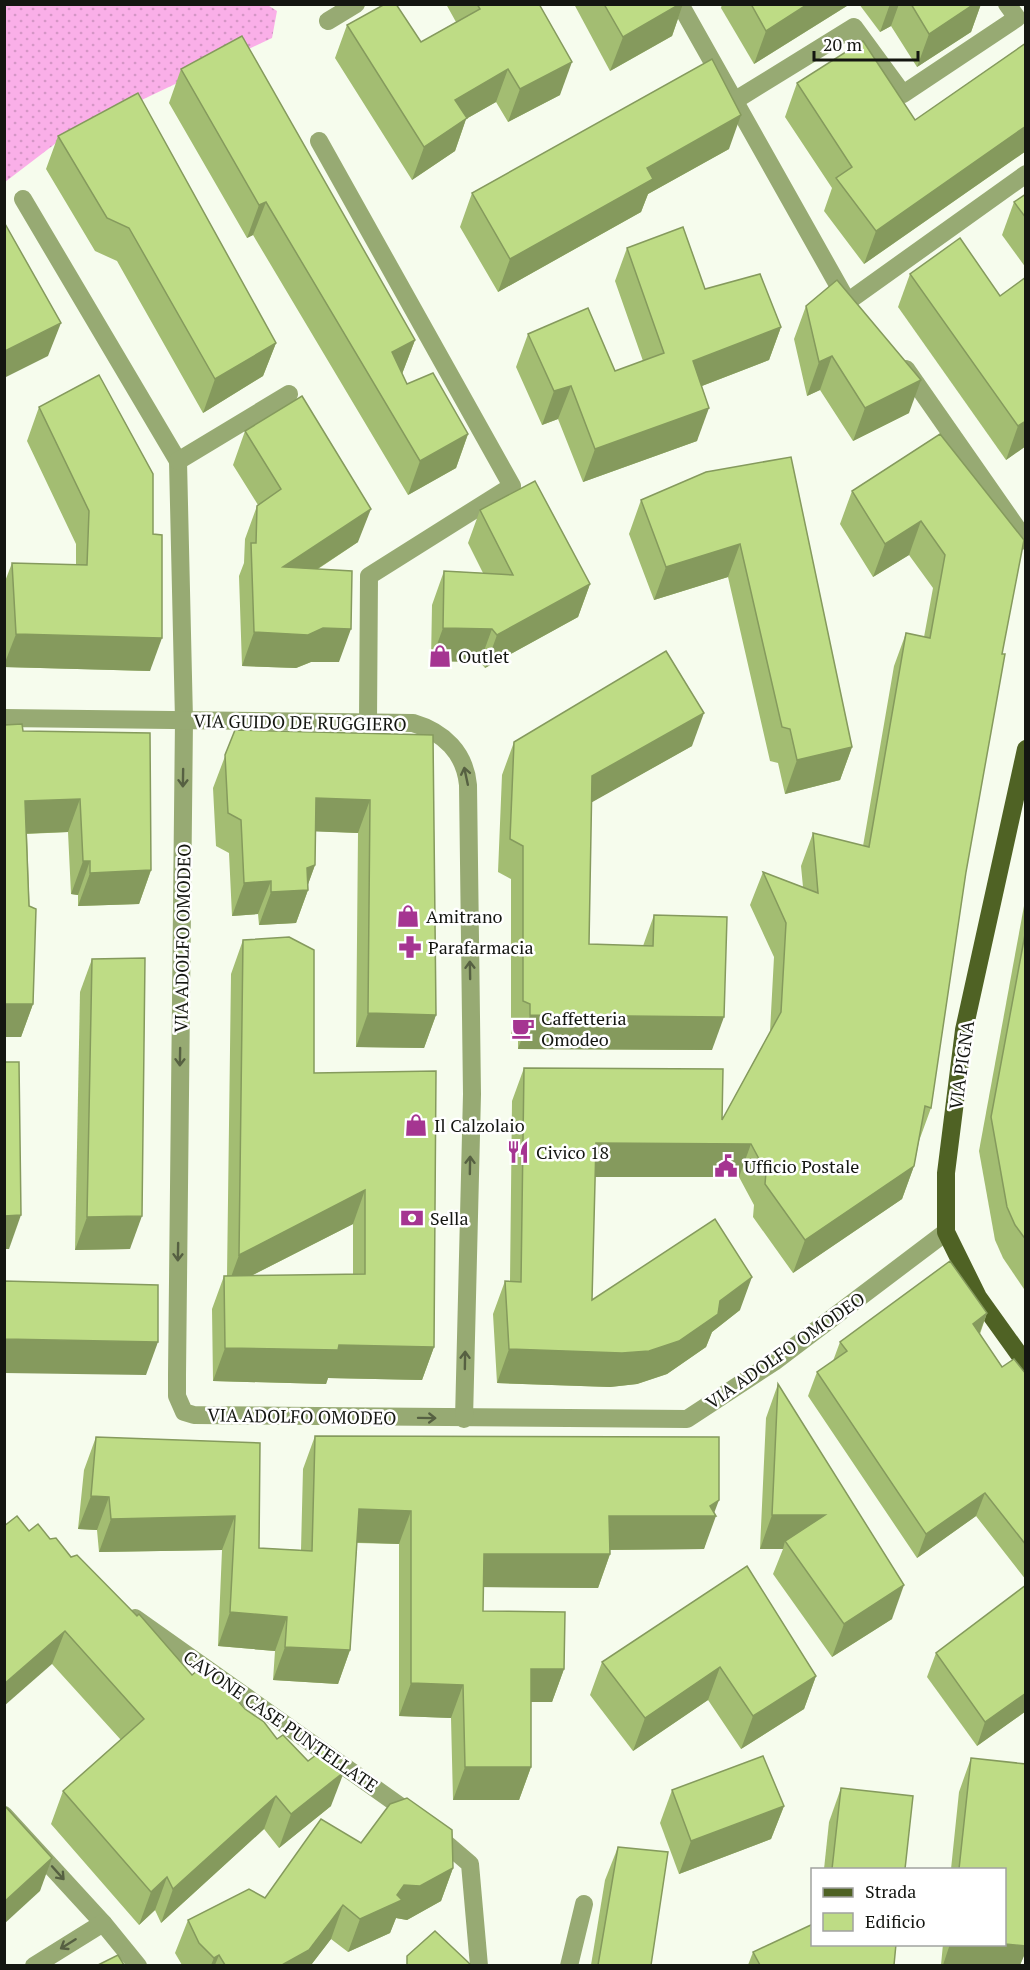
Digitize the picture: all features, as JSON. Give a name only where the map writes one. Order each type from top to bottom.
[{"type":"main road","name":"VIA PIGNA","points":[[1026,749],[964,1030],[946,1173],[946,1232],[978,1297],[1026,1364]]},
{"type":"street","points":[[328,21],[356,4]]},
{"type":"street","points":[[680,4],[847,302],[862,317]]},
{"type":"street","points":[[734,101],[854,27],[903,94],[1017,18],[1007,4]]},
{"type":"street","points":[[319,141],[512,486],[369,576],[368,721]]},
{"type":"street","points":[[847,302],[1026,174]]},
{"type":"street","points":[[23,199],[178,461],[184,720]]},
{"type":"street","points":[[898,357],[1026,541]]},
{"type":"street","points":[[178,461],[289,394]]},
{"type":"street","name":"VIA GUIDO DE RUGGIERO","points":[[4,718],[413,723],[431,728],[457,752],[466,770],[472,1094],[464,1419]]},
{"type":"street","name":"VIA ADOLFO OMODEO","points":[[184,720],[177,1375],[179,1405],[184,1412],[194,1415],[464,1419],[687,1419],[774,1362],[946,1232]]},
{"type":"street","name":"CAVONE CASE PUNTELLATE","points":[[122,1609],[406,1809],[470,1864],[479,1965]]},
{"type":"street","points":[[4,1815],[103,1923],[138,1965]]},
{"type":"street","points":[[569,1965],[584,1904]]},
{"type":"street","points":[[34,1965],[103,1923]]},
{"type":"shaded area","points":[[266,4],[277,11],[272,38],[64,137],[5,182],[5,5]]},
{"type":"building","points":[[385,4],[396,4],[421,42],[480,9],[477,4],[539,4],[572,62],[520,89],[508,69],[455,100],[467,118],[424,147],[347,25]]},
{"type":"building","points":[[604,4],[680,4],[623,37]]},
{"type":"building","points":[[751,4],[808,4],[766,31]]},
{"type":"building","points":[[911,4],[974,4],[929,34]]},
{"type":"building","points":[[242,36],[415,340],[392,352],[407,384],[433,373],[468,434],[420,461],[266,202],[259,205],[181,69]]},
{"type":"building","points":[[863,41],[915,120],[1026,43],[1026,126],[876,231],[836,178],[852,167],[797,83]]},
{"type":"building","points":[[712,59],[741,115],[647,168],[653,179],[510,259],[472,193]]},
{"type":"building","points":[[138,93],[276,343],[215,379],[129,228],[107,218],[58,136]]},
{"type":"building","points":[[1026,194],[1026,218],[1014,202]]},
{"type":"building","points":[[4,222],[61,323],[5,351],[4,349]]},
{"type":"building","points":[[683,227],[705,289],[760,274],[781,327],[693,361],[709,408],[595,449],[571,386],[554,391],[528,334],[588,308],[615,371],[664,353],[627,248]]},
{"type":"building","points":[[960,238],[1000,296],[1026,277],[1026,421],[1018,426],[910,274]]},
{"type":"building","points":[[837,280],[921,380],[865,408],[832,356],[819,362],[806,306]]},
{"type":"building","points":[[99,375],[153,474],[153,534],[162,535],[162,638],[16,634],[12,563],[87,565],[89,511],[39,407]]},
{"type":"building","points":[[302,396],[371,509],[283,567],[352,571],[351,629],[323,628],[308,635],[254,632],[251,543],[256,543],[257,506],[281,489],[245,431]]},
{"type":"building","points":[[940,434],[1024,540],[1002,654],[1005,654],[966,872],[931,1108],[925,1106],[914,1166],[805,1240],[765,1184],[766,1172],[751,1144],[596,1143],[592,1300],[715,1219],[752,1277],[720,1301],[718,1314],[679,1341],[649,1351],[622,1353],[509,1349],[505,1281],[521,1282],[524,1068],[723,1069],[722,1120],[781,1012],[786,923],[763,872],[818,893],[813,833],[869,847],[906,633],[930,638],[945,555],[921,521],[885,544],[852,491]]},
{"type":"building","points":[[791,457],[852,747],[797,760],[790,729],[782,727],[740,544],[666,567],[641,500],[706,472]]},
{"type":"building","points":[[535,481],[590,584],[497,635],[492,629],[443,628],[444,571],[513,575],[480,510]]},
{"type":"building","points":[[666,651],[704,713],[592,776],[589,944],[653,946],[654,915],[727,917],[724,1017],[530,1015],[530,1004],[523,1001],[523,846],[510,839],[514,742]]},
{"type":"building","points":[[22,724],[23,731],[150,733],[151,870],[90,873],[90,861],[83,861],[80,799],[25,801],[29,906],[36,909],[33,1004],[4,1004],[4,725]]},
{"type":"building","points":[[235,730],[433,735],[436,1015],[368,1013],[370,800],[316,798],[315,865],[307,868],[308,890],[271,892],[271,881],[244,883],[241,820],[228,813],[225,755]]},
{"type":"building","points":[[1026,929],[1026,1240],[1015,1225],[1007,1207],[991,1117]]},
{"type":"building","points":[[289,937],[314,950],[314,1073],[436,1071],[434,1347],[339,1345],[338,1350],[225,1348],[224,1276],[365,1274],[365,1190],[239,1255],[243,940]]},
{"type":"building","points":[[145,958],[142,1216],[87,1217],[92,959]]},
{"type":"building","points":[[4,1062],[19,1062],[21,1215],[4,1216]]},
{"type":"building","points":[[950,1261],[987,1313],[973,1324],[1002,1367],[1014,1359],[1026,1374],[1026,1545],[985,1493],[926,1534],[817,1372],[847,1351],[840,1342]]},
{"type":"building","points":[[4,1281],[158,1285],[158,1342],[4,1339]]},
{"type":"building","points":[[778,1384],[904,1585],[844,1624],[785,1541],[825,1515],[772,1515]]},
{"type":"building","points":[[315,1436],[719,1437],[719,1500],[710,1506],[716,1516],[609,1516],[610,1554],[484,1554],[483,1611],[565,1612],[564,1669],[531,1669],[531,1767],[465,1767],[463,1685],[411,1683],[411,1511],[359,1509],[350,1650],[285,1647],[287,1617],[230,1612],[235,1516],[111,1519],[109,1497],[91,1496],[96,1437],[260,1443],[259,1548],[312,1551]]},
{"type":"building","points":[[17,1516],[29,1531],[38,1524],[50,1539],[56,1538],[71,1557],[77,1555],[137,1616],[139,1614],[192,1675],[205,1664],[245,1709],[264,1722],[277,1739],[283,1735],[308,1761],[324,1749],[344,1772],[291,1814],[276,1796],[173,1889],[167,1877],[151,1892],[63,1791],[144,1719],[65,1631],[4,1684],[4,1526]]},
{"type":"building","points":[[747,1566],[816,1676],[753,1716],[720,1667],[645,1718],[602,1662]]},
{"type":"building","points":[[1026,1585],[1026,1693],[985,1722],[936,1653]]},
{"type":"building","points":[[763,1756],[784,1806],[691,1841],[672,1790]]},
{"type":"building","points":[[971,1758],[1026,1764],[1026,1946],[1006,1944],[1006,1868],[959,1868]]},
{"type":"building","points":[[841,1788],[913,1796],[905,1868],[832,1868]]},
{"type":"building","points":[[407,1798],[452,1830],[453,1868],[420,1886],[404,1885],[397,1895],[402,1900],[360,1919],[343,1905],[309,1950],[282,1965],[225,1965],[219,1955],[214,1958],[199,1943],[188,1920],[249,1889],[265,1898],[321,1819],[361,1843],[390,1804]]},
{"type":"building","points":[[4,1805],[52,1858],[4,1902]]},
{"type":"building","points":[[618,1847],[668,1852],[651,1965],[598,1965]]},
{"type":"building","points":[[811,1925],[811,1946],[896,1946],[894,1965],[760,1965],[753,1952]]},
{"type":"building","points":[[435,1931],[470,1964],[407,1965],[407,1956]]},
{"type":"building","points":[[118,1955],[124,1965],[98,1965]]},
{"type":"place","name":"Outlet","points":[[440,656]]},
{"type":"place","name":"Amitrano","points":[[408,916]]},
{"type":"place","name":"Parafarmacia","points":[[410,947]]},
{"type":"place","name":"Caffetteria Omodeo","points":[[523,1028]]},
{"type":"place","name":"Il Calzolaio","points":[[416,1125]]},
{"type":"place","name":"Civico 18","points":[[518,1152]]},
{"type":"place","name":"Ufficio Postale","points":[[726,1166]]},
{"type":"place","name":"Sella","points":[[412,1218]]}]
